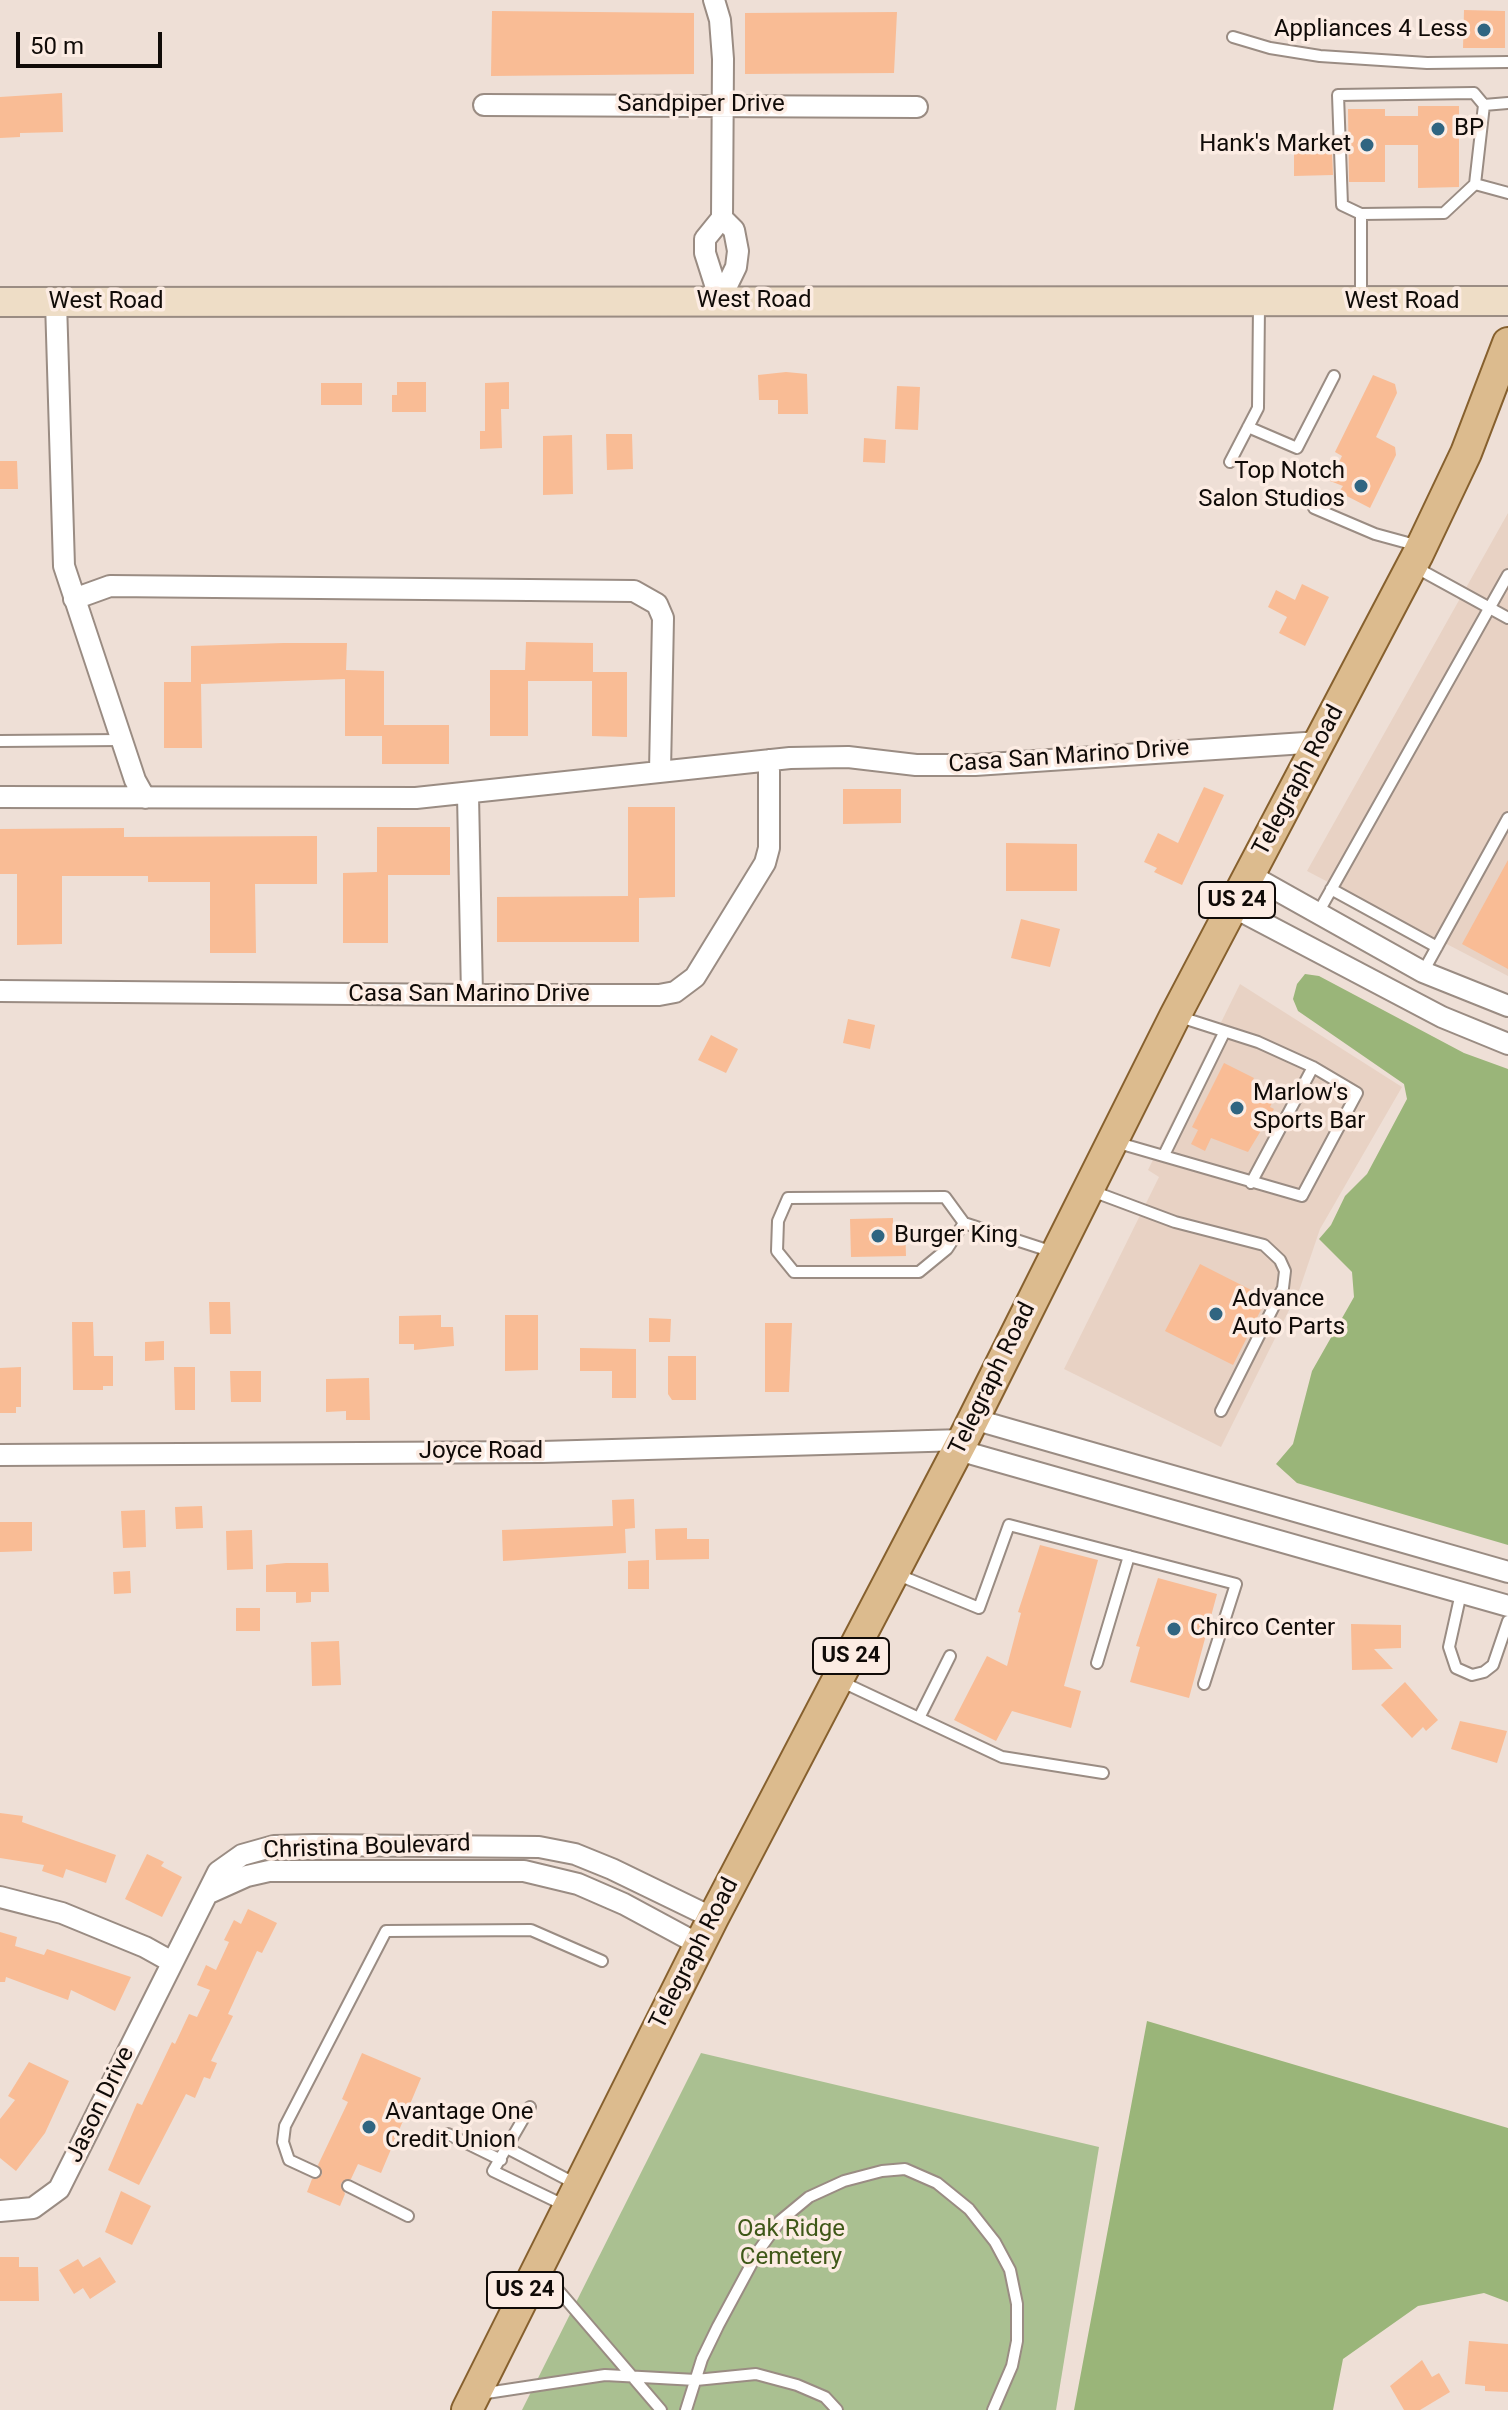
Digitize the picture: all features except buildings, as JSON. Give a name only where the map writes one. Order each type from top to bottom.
[{"type":"main road","name":"Telegraph Road","points":[[470,2402],[713,1918],[964,1437],[1175,1016],[1417,556],[1466,453],[1508,343]]},
{"type":"street","points":[[714,0],[722,34],[722,218],[705,239],[706,267],[720,300]]},
{"type":"street","name":"Sandpiper Drive","points":[[484,105],[917,107]]},
{"type":"street","points":[[720,300],[736,267],[738,251],[734,230],[722,218]]},
{"type":"street","name":"West Road","points":[[0,302],[1508,301]]},
{"type":"street","points":[[56,302],[61,541],[74,599],[121,740],[145,798]]},
{"type":"street","points":[[74,599],[110,586],[634,591],[648,596],[657,604],[663,618],[660,771]]},
{"type":"street","name":"Casa San Marino Drive","points":[[0,797],[416,798],[468,795],[769,760],[848,757],[916,765],[975,765],[1320,742]]},
{"type":"street","name":"Casa San Marino Drive","points":[[0,991],[659,995],[687,985],[695,977],[765,863],[769,848],[769,760]]},
{"type":"street","points":[[468,795],[472,995]]},
{"type":"street","points":[[1250,875],[1423,972],[1508,1006]]},
{"type":"street","points":[[1233,907],[1442,1017],[1508,1044]]},
{"type":"street","points":[[1409,999],[1423,972]]},
{"type":"street","points":[[964,1437],[1201,1484],[1503,1570],[1486,1600]]},
{"type":"street","points":[[964,1437],[1191,1516],[1508,1606]]},
{"type":"street","name":"Joyce Road","points":[[0,1455],[542,1452],[964,1437]]},
{"type":"street","points":[[1191,1516],[1201,1484]]},
{"type":"street","points":[[1309,1549],[1319,1518]]},
{"type":"street","points":[[380,1845],[380,1870]]},
{"type":"street","name":"Christina Boulevard","points":[[207,1894],[224,1866],[257,1849],[274,1846],[522,1845],[557,1849],[587,1859],[713,1918]]},
{"type":"street","points":[[578,1884],[587,1859]]},
{"type":"street","name":"Christina Boulevard","points":[[207,1894],[269,1871],[524,1871],[578,1884],[700,1945]]},
{"type":"street","name":"Jason Drive","points":[[0,2211],[33,2208],[59,2189],[207,1894]]},
{"type":"street","points":[[0,1897],[62,1913],[145,1947],[172,1962]]},
{"type":"lane","points":[[1233,37],[1270,48],[1320,56],[1427,63],[1508,62]]},
{"type":"lane","points":[[1474,93],[1484,105],[1475,184],[1444,213],[1361,214],[1342,205],[1338,95],[1474,93]]},
{"type":"lane","points":[[1484,105],[1508,103]]},
{"type":"lane","points":[[1475,184],[1508,193]]},
{"type":"lane","points":[[1361,214],[1361,302]]},
{"type":"lane","points":[[1230,462],[1258,408],[1259,303]]},
{"type":"lane","points":[[1248,427],[1297,448],[1334,376]]},
{"type":"lane","points":[[1314,508],[1417,556],[1508,618]]},
{"type":"lane","points":[[1318,913],[1508,575]]},
{"type":"lane","points":[[0,741],[121,740]]},
{"type":"lane","points":[[1423,972],[1508,818]]},
{"type":"lane","points":[[1331,889],[1437,947]]},
{"type":"lane","points":[[1112,1141],[1302,1196],[1357,1093],[1313,1067],[1258,1042],[1175,1016]]},
{"type":"lane","points":[[1164,1155],[1224,1033]]},
{"type":"lane","points":[[1251,1183],[1313,1067]]},
{"type":"lane","points":[[1087,1189],[1175,1222],[1264,1245],[1280,1260],[1285,1271],[1283,1288],[1221,1411]]},
{"type":"lane","points":[[964,1223],[947,1249],[919,1272],[794,1272],[777,1251],[778,1221],[788,1198],[945,1197],[964,1223],[1055,1253]]},
{"type":"lane","points":[[894,1573],[979,1608],[1009,1525],[1236,1584],[1204,1684]]},
{"type":"lane","points":[[1097,1663],[1129,1556]]},
{"type":"lane","points":[[1461,1593],[1449,1647],[1456,1668],[1472,1675],[1484,1672],[1493,1665],[1508,1621]]},
{"type":"lane","points":[[919,1718],[950,1656]]},
{"type":"lane","points":[[839,1680],[1002,1757],[1103,1773]]},
{"type":"lane","points":[[315,2172],[289,2160],[283,2142],[285,2126],[386,1931],[531,1930],[602,1961]]},
{"type":"lane","points":[[530,2107],[509,2149],[493,2171],[573,2196]]},
{"type":"lane","points":[[448,2134],[501,2160]]},
{"type":"lane","points":[[509,2149],[573,2196]]},
{"type":"lane","points":[[686,2410],[702,2359],[739,2284],[780,2221],[809,2197],[844,2181],[882,2171],[905,2169],[937,2183],[969,2209],[995,2242],[1010,2270],[1017,2304],[1017,2341],[1012,2366],[993,2410]]},
{"type":"lane","points":[[348,2186],[408,2216]]},
{"type":"lane","points":[[537,2265],[661,2410]]},
{"type":"lane","points":[[470,2402],[576,2378],[696,2380],[756,2374],[797,2385],[825,2397],[837,2410]]},
{"type":"shaded area","points":[[1508,513],[1508,976],[1307,871]]},
{"type":"shaded area","points":[[1240,984],[1402,1087],[1320,1229],[1300,1288],[1221,1447],[1064,1369],[1159,1177],[1148,1170]]},
{"type":"green space","points":[[1305,974],[1319,976],[1464,1053],[1508,1069],[1508,1545],[1297,1483],[1276,1464],[1293,1444],[1312,1371],[1354,1297],[1352,1272],[1319,1239],[1331,1225],[1345,1196],[1367,1174],[1407,1099],[1404,1084],[1298,1011],[1293,999],[1297,984]]},
{"type":"green space","points":[[1147,2021],[1508,2128],[1508,2302],[1484,2293],[1418,2306],[1343,2359],[1333,2410],[1074,2410]]},
{"type":"green space","name":"Oak Ridge Cemetery","points":[[701,2053],[1099,2147],[1056,2410],[522,2410]]},
{"type":"place","name":"Appliances 4 Less","points":[[1484,30]]},
{"type":"place","name":"BP","points":[[1438,129]]},
{"type":"place","name":"Hank's Market","points":[[1367,145]]},
{"type":"place","name":"Top Notch Salon Studios","points":[[1361,486]]},
{"type":"place","name":"Marlow's Sports Bar","points":[[1237,1108]]},
{"type":"place","name":"Burger King","points":[[878,1236]]},
{"type":"place","name":"Advance Auto Parts","points":[[1216,1314]]},
{"type":"place","name":"Chirco Center","points":[[1174,1629]]},
{"type":"place","name":"Avantage One Credit Union","points":[[369,2127]]}]
